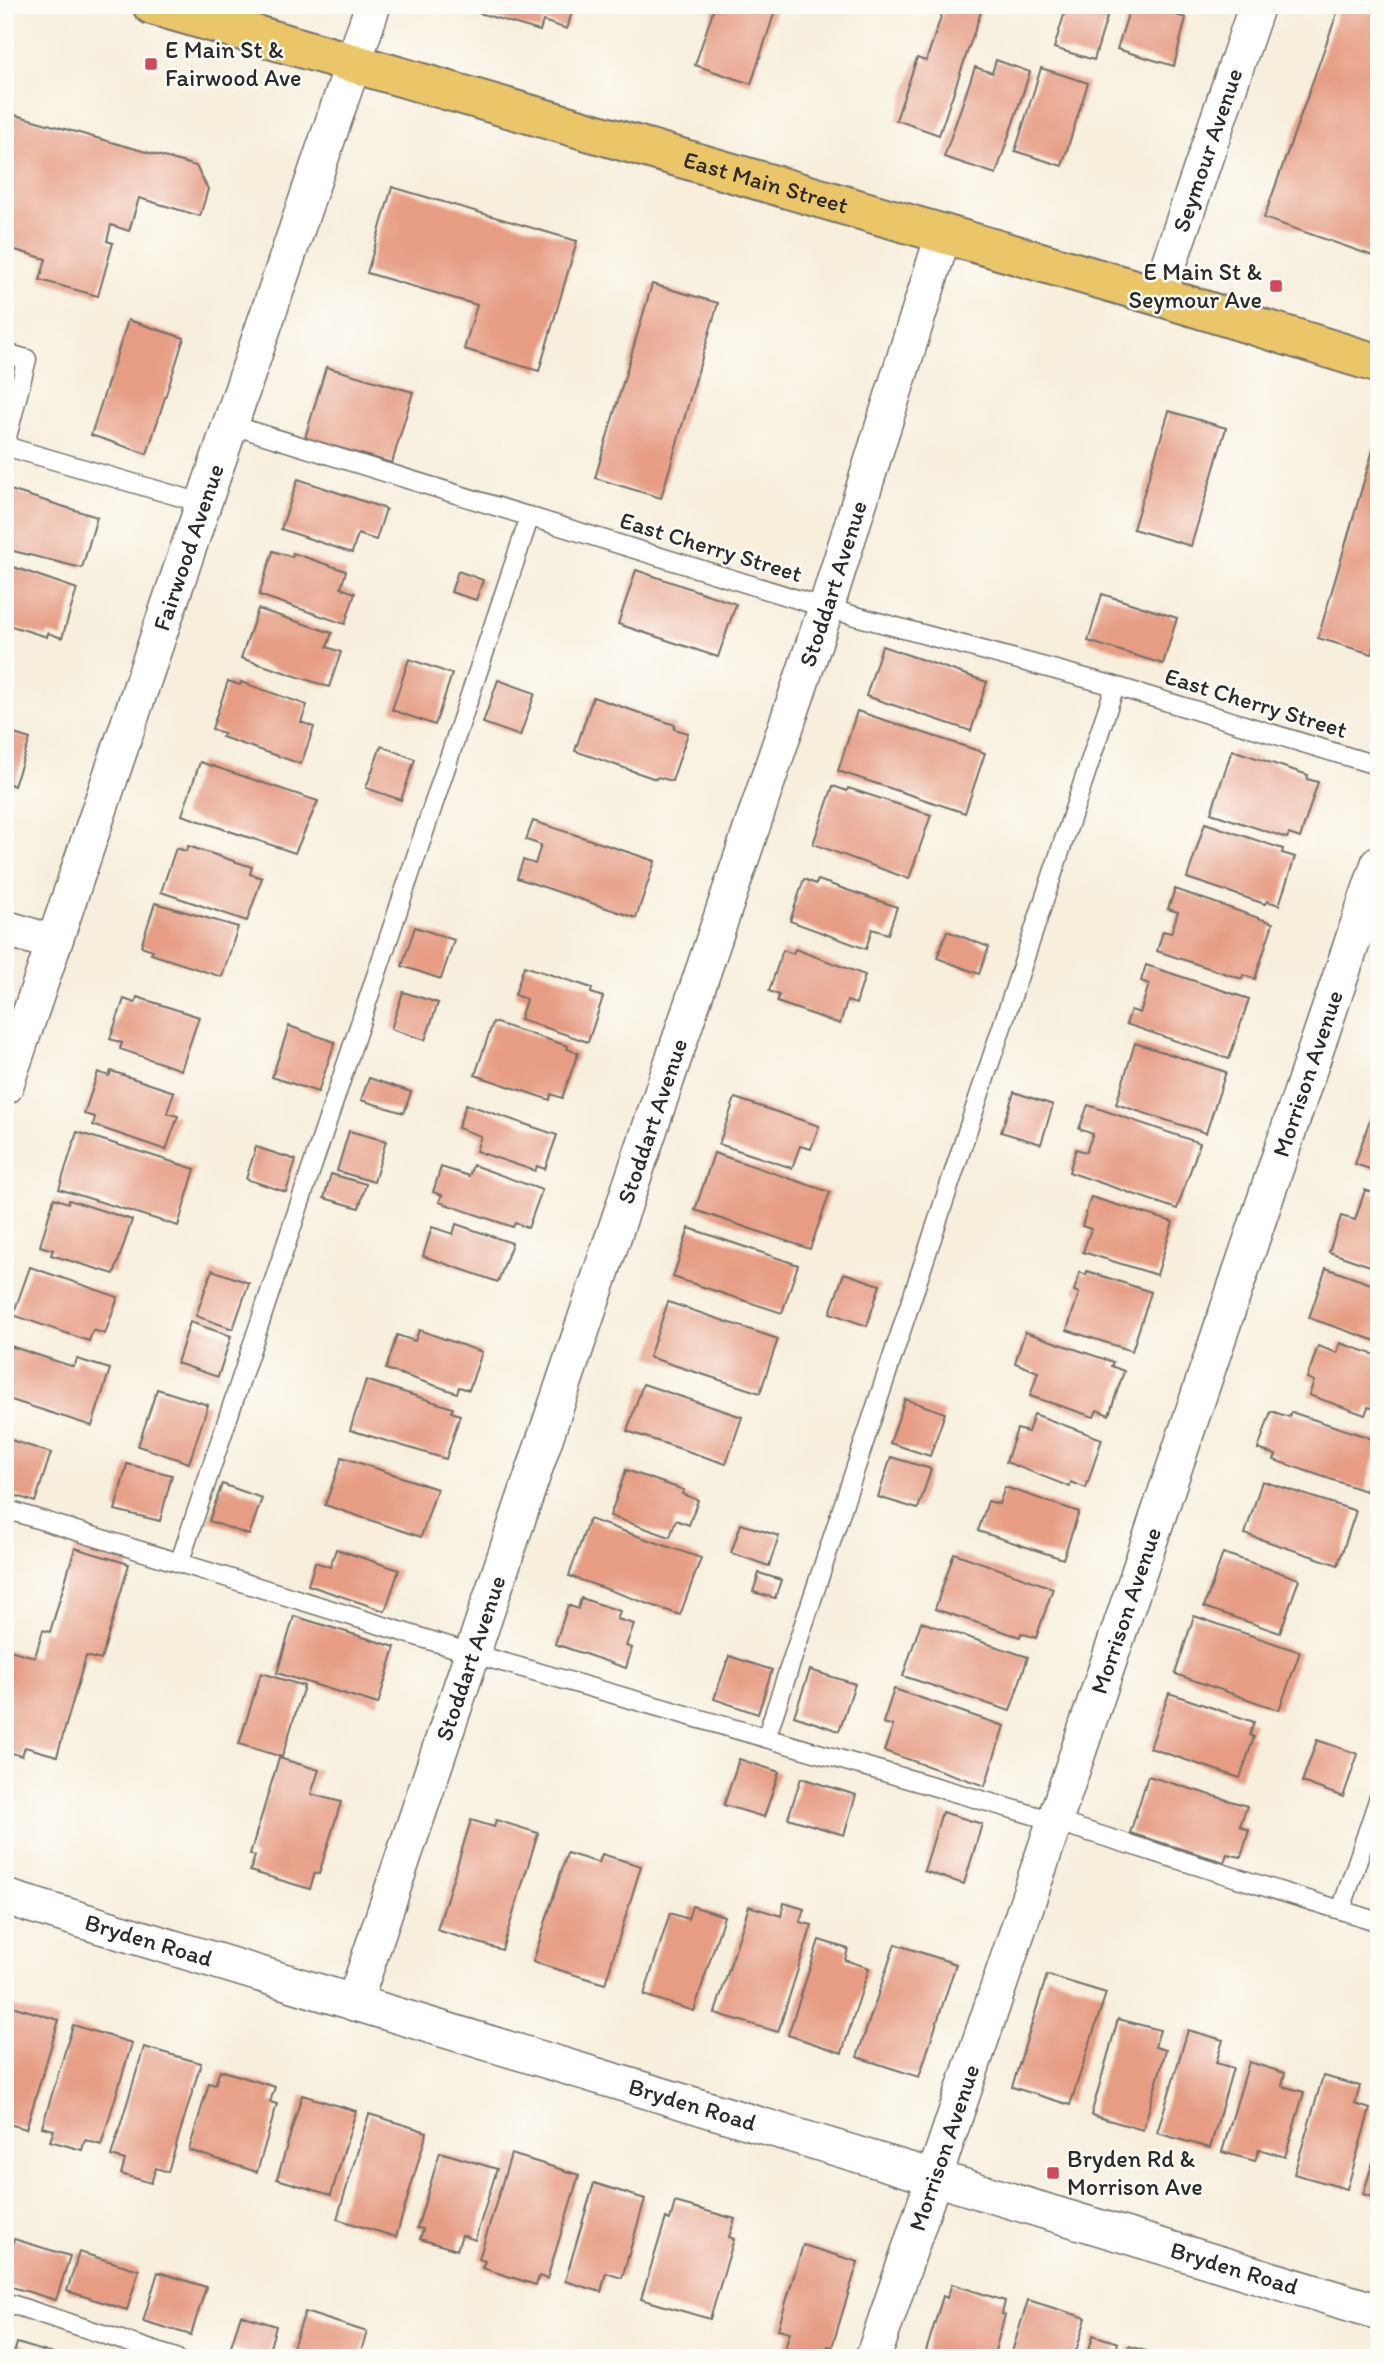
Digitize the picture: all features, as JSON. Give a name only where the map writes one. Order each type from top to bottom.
[{"type":"main road","name":"East Main Street","points":[[152,5],[943,236],[1158,296],[1379,364]]},
{"type":"street","name":"Fairwood Avenue","points":[[5,1087],[373,5]]},
{"type":"street","name":"Seymour Avenue","points":[[1158,296],[1257,5]]},
{"type":"street","name":"Stoddart Avenue","points":[[354,2003],[826,608],[943,236]]},
{"type":"street","name":"Morrison Avenue","points":[[873,2358],[1379,863]]},
{"type":"street","points":[[5,928],[54,943]]},
{"type":"street","name":"Bryden Road","points":[[5,1896],[1379,2312]]},
{"type":"lane","points":[[5,353],[27,359],[5,445],[205,505]]},
{"type":"lane","name":"East Cherry Street","points":[[232,425],[826,608],[1115,686],[1379,766]]},
{"type":"lane","points":[[180,1561],[530,516]]},
{"type":"lane","points":[[766,1738],[1115,686]]},
{"type":"lane","points":[[5,1509],[471,1653],[1054,1821],[1379,1922]]},
{"type":"lane","points":[[1341,1910],[1379,1797]]},
{"type":"lane","points":[[5,2302],[176,2358]]},
{"type":"building","points":[[471,5],[574,5],[567,29],[543,21],[540,31],[469,10]]},
{"type":"building","points":[[715,5],[777,5],[751,84],[695,65]]},
{"type":"building","points":[[945,5],[959,5],[981,12],[939,135],[896,120],[917,58],[926,61]]},
{"type":"building","points":[[1067,5],[1107,17],[1094,60],[1054,48]]},
{"type":"building","points":[[1131,5],[1143,5],[1186,18],[1174,66],[1117,49]]},
{"type":"building","points":[[1340,5],[1379,5],[1379,258],[1264,218]]},
{"type":"building","points":[[996,60],[1030,72],[996,174],[944,157],[975,67],[992,73]]},
{"type":"building","points":[[1041,68],[1088,83],[1062,166],[1015,151]]},
{"type":"building","points":[[5,112],[196,166],[208,189],[200,216],[139,198],[129,231],[111,225],[107,241],[113,243],[98,296],[40,280],[46,259],[5,247]]},
{"type":"building","points":[[392,187],[577,241],[539,371],[464,349],[477,305],[367,273]]},
{"type":"building","points":[[652,284],[718,303],[661,498],[595,478]]},
{"type":"building","points":[[128,320],[184,338],[147,454],[91,435]]},
{"type":"building","points":[[326,367],[413,392],[392,463],[305,438]]},
{"type":"building","points":[[1169,411],[1226,428],[1191,546],[1133,529]]},
{"type":"building","points":[[1374,447],[1379,448],[1379,629],[1372,654],[1318,638]]},
{"type":"building","points":[[298,479],[386,509],[376,540],[358,534],[352,553],[281,529]]},
{"type":"building","points":[[7,489],[97,517],[82,568],[5,549],[9,521],[5,520]]},
{"type":"building","points":[[273,551],[292,557],[293,553],[346,571],[341,588],[355,593],[345,624],[259,595]]},
{"type":"building","points":[[5,564],[77,589],[62,638],[48,633],[47,637],[5,624]]},
{"type":"building","points":[[636,570],[736,604],[718,657],[618,624]]},
{"type":"building","points":[[458,571],[483,580],[476,600],[451,592]]},
{"type":"building","points":[[1102,594],[1177,618],[1163,664],[1088,641]]},
{"type":"building","points":[[258,609],[332,633],[327,647],[341,652],[329,687],[241,658]]},
{"type":"building","points":[[882,646],[987,682],[971,731],[866,696]]},
{"type":"building","points":[[409,659],[452,674],[435,725],[392,710]]},
{"type":"building","points":[[498,680],[535,693],[520,736],[483,723]]},
{"type":"building","points":[[228,681],[240,685],[241,682],[307,705],[301,722],[314,727],[301,764],[222,737],[224,734],[212,729]]},
{"type":"building","points":[[593,697],[675,725],[674,729],[688,733],[672,781],[658,777],[656,779],[575,751]]},
{"type":"building","points":[[857,711],[985,753],[965,813],[838,771]]},
{"type":"building","points":[[5,731],[30,739],[14,786],[5,782]]},
{"type":"building","points":[[381,746],[415,759],[401,800],[366,788]]},
{"type":"building","points":[[1232,750],[1308,775],[1307,779],[1318,782],[1300,838],[1289,834],[1287,838],[1211,813]]},
{"type":"building","points":[[200,762],[318,801],[295,853],[182,815]]},
{"type":"building","points":[[833,786],[847,791],[848,788],[931,815],[909,879],[813,844]]},
{"type":"building","points":[[533,821],[655,861],[636,918],[517,878],[523,860],[535,864],[541,845],[526,840]]},
{"type":"building","points":[[1205,823],[1283,849],[1282,853],[1295,857],[1279,905],[1267,901],[1265,904],[1187,878]]},
{"type":"building","points":[[188,846],[252,867],[250,874],[262,878],[247,921],[161,892],[176,848],[186,851]]},
{"type":"building","points":[[804,879],[816,884],[818,880],[897,907],[888,934],[872,929],[866,949],[790,921]]},
{"type":"building","points":[[1175,889],[1273,923],[1255,979],[1243,975],[1242,979],[1157,951],[1163,931],[1171,933],[1178,912],[1168,909]]},
{"type":"building","points":[[155,903],[238,927],[222,977],[151,954],[153,950],[141,946]]},
{"type":"building","points":[[415,927],[454,940],[441,979],[402,966]]},
{"type":"building","points":[[947,931],[989,947],[979,974],[937,958]]},
{"type":"building","points":[[795,949],[865,975],[856,1004],[847,1001],[840,1024],[777,1002],[779,995],[769,991],[783,950],[793,954]]},
{"type":"building","points":[[1146,965],[1249,999],[1229,1059],[1126,1024],[1131,1010],[1140,1013],[1149,984],[1141,981]]},
{"type":"building","points":[[524,966],[592,988],[591,993],[603,997],[588,1042],[520,1019],[526,999],[515,995]]},
{"type":"building","points":[[403,992],[438,1003],[425,1040],[391,1029]]},
{"type":"building","points":[[137,997],[199,1017],[181,1070],[120,1049],[122,1043],[110,1039],[124,999],[135,1003]]},
{"type":"building","points":[[493,1022],[568,1046],[567,1049],[578,1053],[562,1098],[551,1094],[550,1100],[475,1075]]},
{"type":"building","points":[[289,1026],[335,1042],[318,1092],[272,1077]]},
{"type":"building","points":[[1135,1043],[1226,1072],[1206,1133],[1116,1104]]},
{"type":"building","points":[[111,1071],[174,1092],[167,1113],[178,1116],[166,1150],[93,1125],[95,1117],[84,1114],[98,1072],[109,1076]]},
{"type":"building","points":[[369,1078],[411,1092],[404,1113],[361,1100]]},
{"type":"building","points":[[1014,1092],[1053,1105],[1041,1144],[1001,1132]]},
{"type":"building","points":[[735,1098],[819,1126],[811,1149],[800,1146],[792,1168],[719,1144]]},
{"type":"building","points":[[466,1104],[557,1135],[545,1169],[537,1166],[535,1171],[476,1151],[481,1136],[458,1128]]},
{"type":"building","points":[[1088,1105],[1200,1143],[1177,1209],[1069,1172],[1076,1149],[1086,1152],[1093,1134],[1079,1129]]},
{"type":"building","points":[[1372,1113],[1379,1115],[1379,1172],[1355,1164]]},
{"type":"building","points":[[349,1131],[386,1141],[374,1182],[337,1171]]},
{"type":"building","points":[[77,1132],[195,1169],[178,1226],[59,1189]]},
{"type":"building","points":[[256,1147],[296,1160],[286,1192],[246,1179]]},
{"type":"building","points":[[714,1153],[830,1192],[810,1249],[695,1210]]},
{"type":"building","points":[[473,1165],[542,1190],[528,1228],[515,1223],[513,1227],[439,1202],[442,1195],[433,1192],[441,1167],[469,1176]]},
{"type":"building","points":[[331,1174],[366,1184],[359,1208],[324,1198]]},
{"type":"building","points":[[1365,1190],[1379,1195],[1379,1269],[1329,1252],[1341,1216],[1355,1220]]},
{"type":"building","points":[[1091,1197],[1173,1222],[1157,1275],[1083,1252],[1091,1229],[1082,1226]]},
{"type":"building","points":[[54,1198],[68,1203],[69,1200],[132,1220],[114,1274],[51,1255],[53,1250],[40,1246]]},
{"type":"building","points":[[456,1224],[512,1243],[498,1282],[423,1256],[432,1227],[453,1234]]},
{"type":"building","points":[[689,1228],[798,1265],[782,1313],[673,1277]]},
{"type":"building","points":[[30,1267],[118,1297],[105,1334],[93,1330],[89,1341],[13,1315]]},
{"type":"building","points":[[1326,1268],[1379,1287],[1379,1342],[1309,1318]]},
{"type":"building","points":[[212,1270],[249,1283],[233,1329],[196,1316]]},
{"type":"building","points":[[1087,1271],[1151,1292],[1132,1351],[1067,1330],[1079,1293],[1074,1291],[1080,1272],[1086,1275]]},
{"type":"building","points":[[844,1273],[880,1285],[867,1326],[830,1313]]},
{"type":"building","points":[[668,1302],[778,1339],[760,1393],[649,1357]]},
{"type":"building","points":[[190,1322],[231,1336],[218,1377],[177,1363]]},
{"type":"building","points":[[419,1330],[482,1352],[469,1390],[459,1387],[457,1393],[386,1369],[397,1335],[415,1341]]},
{"type":"building","points":[[1025,1332],[1113,1362],[1111,1366],[1124,1371],[1109,1415],[1097,1410],[1094,1417],[1030,1396],[1038,1372],[1015,1363]]},
{"type":"building","points":[[1340,1343],[1379,1356],[1379,1410],[1368,1407],[1365,1415],[1309,1395],[1314,1381],[1307,1378],[1318,1346],[1337,1353]]},
{"type":"building","points":[[7,1345],[74,1367],[77,1359],[110,1369],[92,1426],[5,1398]]},
{"type":"building","points":[[366,1380],[453,1408],[451,1412],[460,1415],[446,1459],[350,1430]]},
{"type":"building","points":[[643,1384],[742,1417],[726,1464],[627,1431]]},
{"type":"building","points":[[157,1389],[208,1405],[189,1463],[138,1446]]},
{"type":"building","points":[[905,1399],[945,1413],[930,1456],[890,1443]]},
{"type":"building","points":[[1271,1411],[1289,1417],[1291,1412],[1379,1441],[1365,1491],[1274,1460],[1276,1455],[1258,1449]]},
{"type":"building","points":[[1034,1414],[1102,1439],[1086,1488],[1071,1482],[1070,1487],[1006,1462],[1017,1429],[1028,1432]]},
{"type":"building","points":[[5,1438],[51,1453],[35,1502],[5,1492]]},
{"type":"building","points":[[342,1457],[437,1489],[421,1537],[325,1505]]},
{"type":"building","points":[[891,1457],[931,1469],[918,1509],[878,1497]]},
{"type":"building","points":[[127,1464],[172,1475],[160,1521],[115,1510]]},
{"type":"building","points":[[626,1470],[684,1490],[682,1494],[698,1500],[689,1525],[676,1520],[670,1537],[610,1516]]},
{"type":"building","points":[[1262,1481],[1356,1511],[1338,1565],[1245,1534]]},
{"type":"building","points":[[222,1484],[262,1498],[249,1535],[209,1521]]},
{"type":"building","points":[[1005,1487],[1079,1512],[1063,1559],[978,1531],[988,1501],[999,1504]]},
{"type":"building","points":[[589,1519],[701,1558],[680,1615],[569,1576]]},
{"type":"building","points":[[741,1524],[779,1536],[769,1566],[731,1553]]},
{"type":"building","points":[[75,1548],[129,1564],[101,1660],[86,1656],[57,1756],[25,1747],[22,1756],[5,1751],[5,1649],[35,1657],[43,1630],[50,1632]]},
{"type":"building","points":[[336,1549],[399,1570],[385,1611],[308,1585],[315,1562],[330,1567]]},
{"type":"building","points":[[954,1553],[1053,1588],[1036,1638],[1021,1633],[1020,1637],[935,1609]]},
{"type":"building","points":[[1223,1553],[1299,1579],[1280,1633],[1204,1607]]},
{"type":"building","points":[[759,1573],[781,1580],[775,1598],[753,1592]]},
{"type":"building","points":[[581,1598],[620,1611],[617,1619],[634,1624],[626,1646],[632,1648],[626,1668],[555,1644],[568,1605],[578,1609]]},
{"type":"building","points":[[294,1616],[395,1647],[378,1704],[277,1673]]},
{"type":"building","points":[[1194,1616],[1300,1652],[1279,1710],[1175,1674]]},
{"type":"building","points":[[921,1622],[1028,1657],[1010,1711],[903,1676]]},
{"type":"building","points":[[729,1656],[772,1670],[758,1714],[714,1699]]},
{"type":"building","points":[[810,1670],[855,1684],[839,1731],[794,1716]]},
{"type":"building","points":[[261,1673],[304,1686],[282,1757],[239,1744]]},
{"type":"building","points":[[894,1689],[1004,1726],[985,1786],[884,1751],[893,1726],[883,1723]]},
{"type":"building","points":[[1169,1693],[1254,1722],[1250,1735],[1254,1737],[1240,1778],[1150,1748]]},
{"type":"building","points":[[1317,1740],[1358,1754],[1343,1797],[1302,1782]]},
{"type":"building","points":[[279,1758],[319,1770],[311,1794],[341,1802],[319,1874],[315,1873],[310,1889],[250,1871],[255,1856],[250,1854]]},
{"type":"building","points":[[739,1759],[779,1772],[764,1817],[724,1805]]},
{"type":"building","points":[[1148,1776],[1247,1806],[1240,1826],[1249,1830],[1241,1857],[1227,1854],[1224,1862],[1130,1833]]},
{"type":"building","points":[[801,1778],[856,1795],[844,1835],[788,1818]]},
{"type":"building","points":[[942,1812],[982,1824],[964,1884],[924,1871]]},
{"type":"building","points":[[471,1820],[494,1827],[496,1820],[538,1833],[502,1950],[437,1930]]},
{"type":"building","points":[[567,1853],[599,1863],[602,1854],[641,1866],[605,1984],[533,1962]]},
{"type":"building","points":[[784,1903],[804,1909],[800,1922],[812,1925],[778,2032],[715,2013],[749,1906],[781,1916]]},
{"type":"building","points":[[692,1906],[724,1916],[694,2011],[644,1995],[670,1913],[688,1919]]},
{"type":"building","points":[[819,1940],[848,1949],[845,1960],[869,1968],[842,2053],[788,2035]]},
{"type":"building","points":[[895,1944],[956,1964],[919,2077],[857,2057]]},
{"type":"building","points":[[1047,1975],[1106,1993],[1070,2105],[1012,2087]]},
{"type":"building","points":[[5,2004],[59,2020],[26,2129],[9,2124],[6,2135]]},
{"type":"building","points":[[1118,2019],[1160,2030],[1155,2047],[1166,2050],[1143,2130],[1091,2115]]},
{"type":"building","points":[[73,2025],[132,2043],[101,2145],[85,2140],[82,2150],[50,2141],[54,2130],[42,2127]]},
{"type":"building","points":[[1188,2030],[1223,2040],[1216,2063],[1233,2068],[1210,2148],[1157,2133]]},
{"type":"building","points":[[144,2047],[201,2063],[168,2172],[156,2168],[151,2183],[121,2174],[125,2160],[111,2156]]},
{"type":"building","points":[[1249,2062],[1285,2073],[1282,2086],[1304,2092],[1285,2157],[1259,2149],[1255,2161],[1222,2152]]},
{"type":"building","points":[[220,2070],[275,2087],[270,2102],[277,2104],[257,2172],[189,2150],[209,2083],[215,2085]]},
{"type":"building","points":[[1323,2076],[1360,2086],[1355,2104],[1370,2109],[1347,2189],[1294,2174]]},
{"type":"building","points":[[302,2095],[356,2111],[331,2195],[277,2179]]},
{"type":"building","points":[[369,2114],[427,2132],[396,2237],[337,2219]]},
{"type":"building","points":[[1379,2143],[1379,2199],[1363,2194]]},
{"type":"building","points":[[440,2152],[497,2169],[475,2240],[462,2235],[457,2250],[420,2239],[423,2229],[417,2228]]},
{"type":"building","points":[[511,2154],[579,2175],[547,2279],[539,2276],[536,2285],[482,2268],[485,2261],[479,2259]]},
{"type":"building","points":[[594,2183],[645,2199],[622,2278],[606,2273],[601,2292],[565,2281]]},
{"type":"building","points":[[675,2202],[735,2219],[729,2237],[734,2239],[710,2319],[641,2299],[666,2218],[670,2220]]},
{"type":"building","points":[[14,2239],[70,2256],[56,2300],[5,2285],[5,2267]]},
{"type":"building","points":[[803,2245],[858,2262],[832,2347],[828,2346],[824,2358],[785,2348],[790,2332],[778,2329]]},
{"type":"building","points":[[79,2252],[139,2270],[127,2310],[67,2291]]},
{"type":"building","points":[[158,2272],[206,2287],[191,2335],[143,2321]]},
{"type":"building","points":[[952,2284],[1005,2301],[1002,2314],[1005,2315],[993,2358],[924,2358],[943,2296],[947,2298]]},
{"type":"building","points":[[1028,2300],[1086,2318],[1074,2358],[1010,2358]]},
{"type":"building","points":[[305,2312],[367,2332],[359,2358],[317,2358],[292,2350]]},
{"type":"building","points":[[241,2315],[276,2326],[267,2358],[230,2349]]},
{"type":"building","points":[[1093,2335],[1118,2343],[1114,2358],[1087,2358]]},
{"type":"building","points":[[17,2343],[63,2357],[63,2358],[13,2358]]},
{"type":"building","points":[[1129,2346],[1166,2357],[1166,2358],[1125,2358]]},
{"type":"place","name":"E Main St & Fairwood Ave","points":[[151,64]]},
{"type":"place","name":"E Main St & Seymour Ave","points":[[1276,286]]},
{"type":"place","name":"Bryden Rd & Morrison Ave","points":[[1053,2173]]}]
